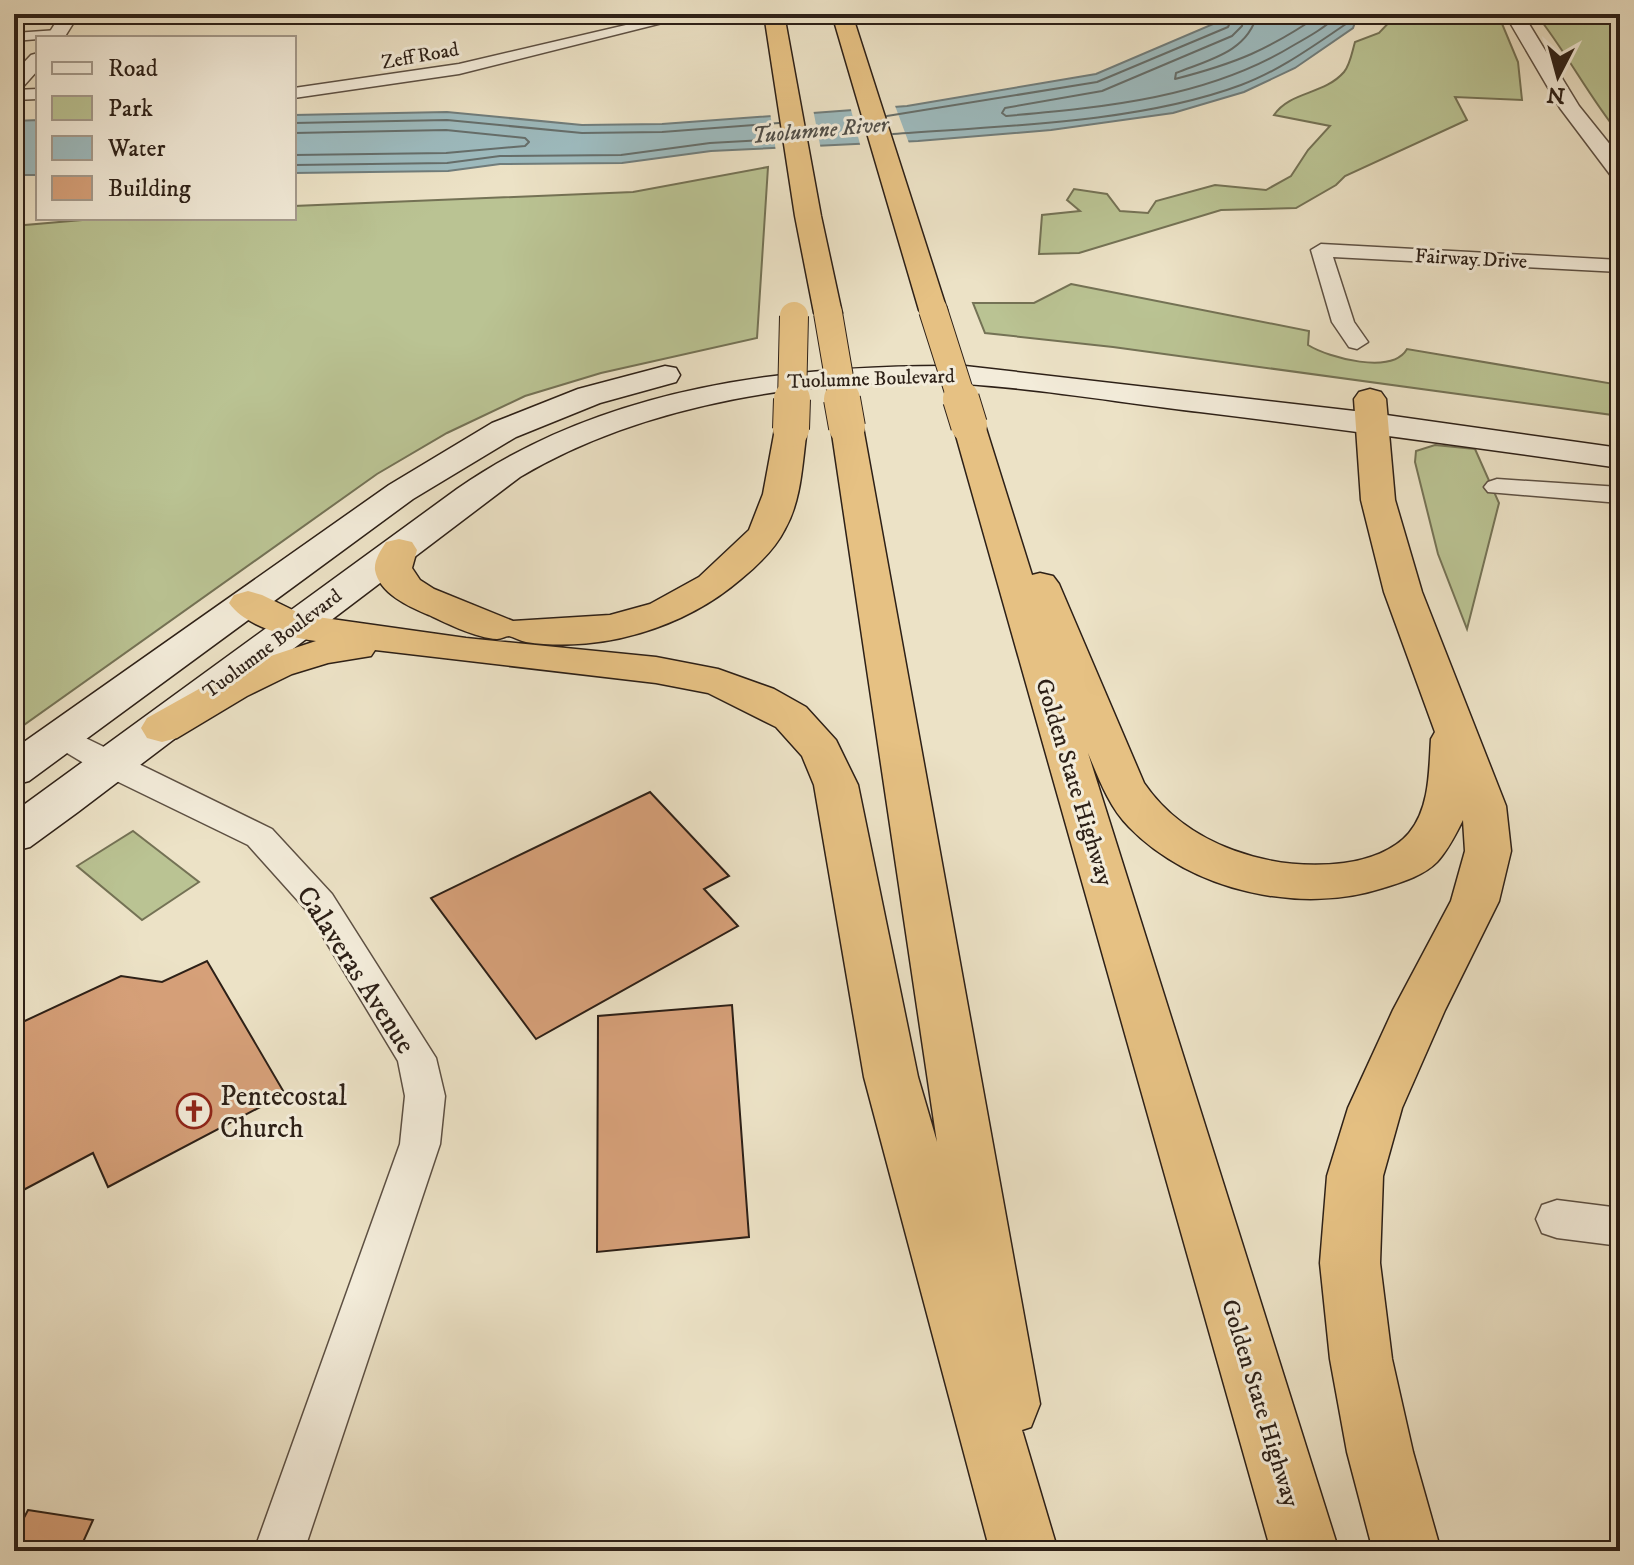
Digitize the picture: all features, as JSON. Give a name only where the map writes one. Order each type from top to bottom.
[{"type":"highway","points":[[774,14],[808,216],[828,313],[1032,1551]]},
{"type":"highway","name":"Golden State Highway","points":[[842,14],[969,425],[1305,1551]]},
{"type":"highway","points":[[162,728],[273,664],[329,649],[617,628],[683,604],[718,582],[768,529],[780,492],[791,429],[794,316],[808,216]]},
{"type":"highway","points":[[1371,411],[1382,515],[1403,592],[1484,806],[1488,851],[1475,901],[1419,1010],[1375,1108],[1355,1176],[1350,1263],[1361,1359],[1380,1452],[1407,1551]]},
{"type":"highway","points":[[969,425],[1068,646],[1124,787],[1145,816],[1175,838],[1237,870],[1275,880],[1348,883],[1377,874],[1404,862],[1425,846],[1437,825],[1450,798],[1453,729]]},
{"type":"highway","points":[[399,550],[393,568],[398,582],[482,639]]},
{"type":"highway","points":[[248,603],[306,616],[482,639],[718,682],[791,717],[821,750],[836,785],[891,1077],[1024,1551]]},
{"type":"main road","name":"Tuolumne Boulevard","points":[[764,356],[893,347],[967,349],[1176,371],[1371,411],[1615,452]]},
{"type":"main road","name":"Tuolumne Boulevard","points":[[14,770],[401,492],[504,430],[589,396],[699,367]]},
{"type":"main road","name":"Tuolumne Boulevard","points":[[14,835],[113,766],[306,616],[448,511],[543,450],[651,408],[779,381],[897,373],[965,375],[1371,411]]},
{"type":"street","points":[[56,36],[70,14]]},
{"type":"street","name":"Zeff Road","points":[[296,93],[459,69],[691,14]]},
{"type":"street","points":[[1514,14],[1570,108],[1620,172]]},
{"type":"street","points":[[14,37],[36,36]]},
{"type":"street","points":[[14,85],[36,61]]},
{"type":"street","points":[[14,95],[36,94]]},
{"type":"street","name":"Fairway Drive","points":[[1357,342],[1343,322],[1321,250],[1620,266]]},
{"type":"street","points":[[1497,487],[1620,495]]},
{"type":"street","name":"Calaveras Avenue","points":[[63,737],[113,766],[260,837],[320,903],[417,1058],[425,1096],[420,1144],[279,1551]]},
{"type":"street","points":[[1557,1219],[1620,1227]]},
{"type":"green space","points":[[1397,14],[1498,14],[1518,62],[1522,100],[1455,97],[1467,120],[1345,176],[1336,185],[1296,208],[1221,210],[1079,253],[1039,254],[1042,215],[1080,211],[1067,200],[1074,189],[1107,194],[1120,211],[1148,213],[1156,201],[1215,185],[1266,190],[1291,176],[1308,150],[1330,126],[1274,115],[1289,101],[1336,79],[1348,66],[1355,42],[1379,33]]},
{"type":"green space","points":[[1536,14],[1620,14],[1620,135],[1598,106]]},
{"type":"green space","points":[[768,167],[757,338],[601,373],[525,396],[447,433],[377,474],[14,732],[14,226],[82,220],[296,220],[296,206],[633,192]]},
{"type":"green space","points":[[1071,284],[1309,331],[1308,345],[1330,355],[1360,362],[1388,361],[1399,357],[1407,349],[1620,385],[1620,416],[1113,347],[985,333],[973,303],[1034,303]]},
{"type":"green space","points":[[1435,445],[1475,449],[1499,503],[1467,629],[1438,554],[1415,462],[1416,451]]},
{"type":"green space","points":[[133,831],[199,882],[142,920],[77,866]]},
{"type":"water","name":"Tuolumne River","points":[[1228,14],[1358,14],[1353,28],[1295,68],[1244,92],[1173,113],[1051,130],[918,141],[711,151],[622,163],[500,164],[448,171],[296,173],[296,115],[447,112],[582,125],[662,124],[907,106],[1096,74],[1225,19]]},
{"type":"water","points":[[36,120],[36,175],[14,175],[14,121]]},
{"type":"pier","points":[[894,103],[910,146],[861,148],[850,106]]},
{"type":"pier","points":[[813,109],[821,150],[776,152],[770,112]]},
{"type":"building","points":[[650,792],[729,876],[704,889],[738,926],[536,1039],[431,898]]},
{"type":"building","points":[[207,961],[285,1094],[108,1187],[93,1153],[14,1195],[14,1026],[121,976],[162,982]]},
{"type":"building","points":[[732,1005],[749,1237],[597,1252],[598,1016]]},
{"type":"building","points":[[28,1510],[93,1520],[79,1551],[14,1551],[14,1537]]},
{"type":"place","name":"Pentecostal Church","points":[[194,1111]]}]
